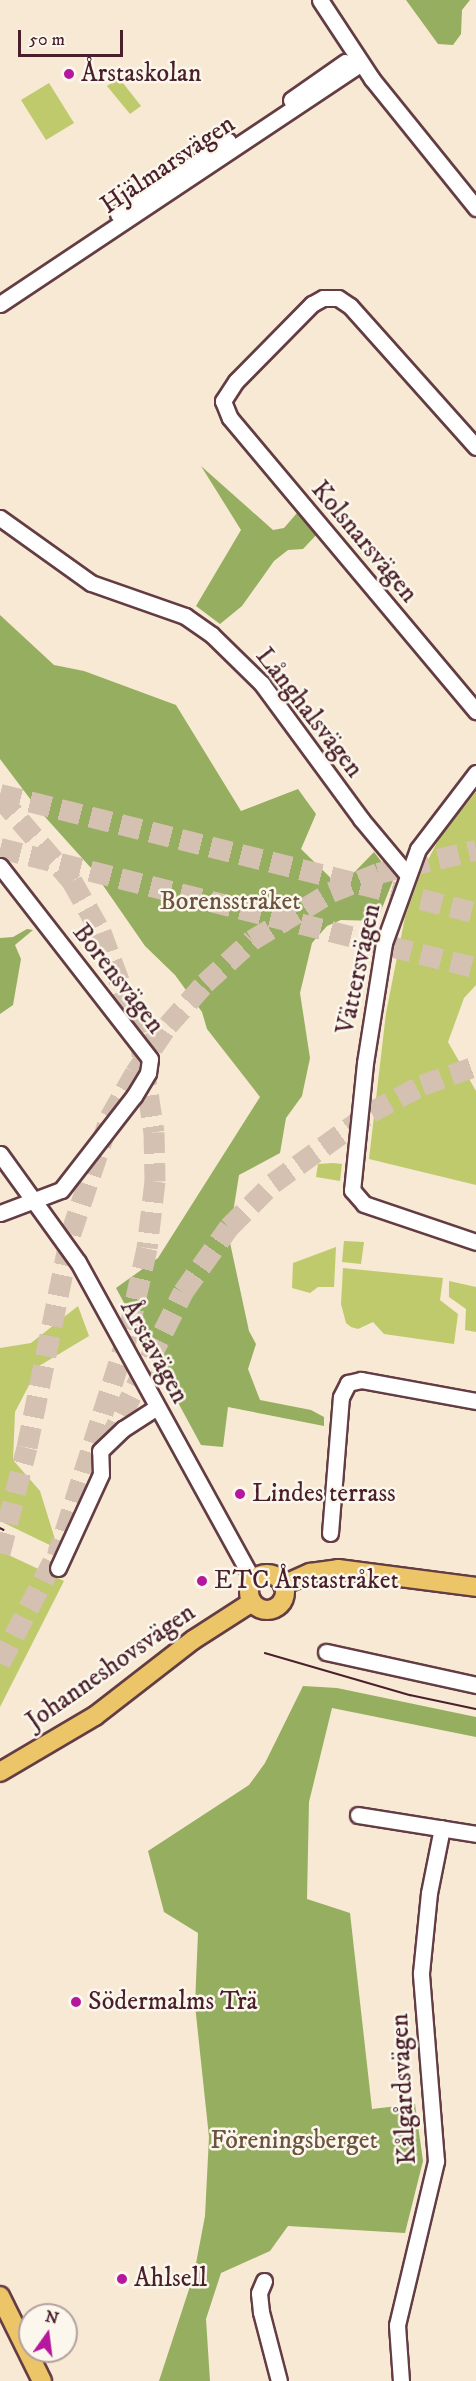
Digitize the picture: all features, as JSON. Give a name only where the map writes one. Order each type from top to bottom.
[{"type":"main road","points":[[283,1585],[310,1573],[338,1569],[476,1587]]},
{"type":"main road","points":[[270,1574],[283,1585],[283,1600],[275,1609],[263,1610],[252,1602],[249,1590],[253,1580],[270,1574]]},
{"type":"main road","name":"Johanneshovsvägen","points":[[0,1773],[94,1716],[193,1640],[252,1602]]},
{"type":"main road","points":[[0,2296],[42,2381]]},
{"type":"street","points":[[320,0],[358,59],[476,208]]},
{"type":"street","name":"Hjälmarsvägen","points":[[0,292],[358,59]]},
{"type":"street","name":"Hjälmarsvägen","points":[[0,304],[358,59]]},
{"type":"street","name":"Kolsnarsvägen","points":[[476,447],[350,306],[338,298],[323,298],[312,304],[236,381],[223,401],[230,418],[476,711]]},
{"type":"street","name":"Långhalsvägen","points":[[0,518],[91,583],[185,616],[212,635],[262,684],[361,819],[407,874]]},
{"type":"street","name":"Vättersvägen","points":[[476,773],[418,849],[407,874],[384,943],[373,1003],[353,1162],[355,1197],[364,1204],[476,1242]]},
{"type":"street","name":"Borensvägen","points":[[0,866],[150,1059],[148,1073],[134,1096],[61,1190],[37,1200]]},
{"type":"street","name":"Årstavägen","points":[[0,1154],[37,1200],[78,1262],[253,1580]]},
{"type":"street","points":[[0,1213],[37,1200]]},
{"type":"street","points":[[330,1533],[341,1397],[348,1383],[361,1380],[476,1401]]},
{"type":"street","points":[[58,1568],[101,1474],[100,1451],[123,1429],[157,1407]]},
{"type":"street","points":[[326,1652],[476,1685]]},
{"type":"street","points":[[358,1815],[476,1834]]},
{"type":"street","name":"Kålgårdsvägen","points":[[401,2381],[397,2325],[436,2161],[421,1973],[429,1893],[442,1828]]},
{"type":"street","points":[[264,2281],[259,2293],[261,2312],[279,2381]]},
{"type":"green space","points":[[406,0],[470,0],[462,10],[461,34],[453,45],[438,44]]},
{"type":"green space","points":[[119,78],[141,106],[130,114],[107,86]]},
{"type":"green space","points":[[49,83],[74,123],[46,140],[21,100]]},
{"type":"green space","points":[[201,466],[273,530],[284,528],[297,513],[319,532],[303,549],[288,550],[274,561],[242,606],[220,624],[196,606],[241,530]]},
{"type":"green space","name":"Borensstråket","points":[[0,615],[54,665],[84,671],[176,705],[241,811],[298,789],[316,814],[301,849],[340,887],[374,852],[394,878],[377,921],[341,920],[327,926],[312,943],[300,993],[310,1058],[302,1096],[286,1118],[280,1153],[239,1175],[229,1238],[249,1331],[256,1344],[248,1369],[260,1400],[311,1410],[324,1417],[324,1426],[228,1407],[223,1447],[201,1445],[116,1288],[158,1258],[260,1097],[207,1029],[202,1012],[175,975],[145,946],[91,868],[37,808],[0,759]]},
{"type":"green space","points":[[476,792],[476,985],[464,998],[448,1042],[476,1091],[476,1185],[369,1159],[386,1013],[405,917],[420,875],[440,837]]},
{"type":"green space","points":[[27,929],[33,930],[15,945],[21,959],[13,1005],[0,1014],[0,938],[13,937]]},
{"type":"green space","points":[[318,1164],[342,1164],[340,1181],[316,1177]]},
{"type":"green space","points":[[344,1241],[364,1242],[361,1264],[342,1262]]},
{"type":"green space","points":[[336,1247],[334,1287],[318,1287],[310,1293],[292,1288],[293,1263]]},
{"type":"green space","points":[[343,1268],[443,1278],[440,1300],[458,1314],[454,1344],[384,1334],[373,1322],[358,1329],[351,1327],[346,1323],[341,1304]]},
{"type":"green space","points":[[449,1281],[476,1287],[476,1332],[465,1330],[466,1309],[449,1297]]},
{"type":"green space","points":[[78,1306],[89,1336],[39,1366],[15,1412],[13,1460],[40,1491],[58,1549],[0,1521],[0,1348],[31,1343]]},
{"type":"green space","points":[[0,1551],[64,1581],[0,1707]]},
{"type":"green space","name":"Föreningsberget","points":[[303,1686],[337,1688],[476,1717],[476,1737],[332,1708],[309,1802],[307,1899],[350,1913],[372,2109],[415,2104],[423,2161],[405,2233],[288,2226],[270,2251],[221,2273],[206,2319],[210,2381],[159,2381],[194,2274],[205,2216],[209,2137],[195,2005],[198,1933],[164,1912],[148,1851],[249,1785],[265,1763]]},
{"type":"tunnel","points":[[0,794],[476,913]]},
{"type":"tunnel","points":[[0,797],[72,881],[101,932],[139,1034],[154,1132],[155,1181],[147,1248],[128,1334],[57,1556]]},
{"type":"tunnel","points":[[0,848],[476,968]]},
{"type":"tunnel","points":[[0,1553],[27,1447],[71,1233],[110,1117],[135,1073],[168,1025],[205,983],[252,940],[331,892],[378,873],[476,850]]},
{"type":"tunnel","points":[[108,1442],[183,1292],[229,1227],[273,1183],[371,1112],[422,1085],[476,1066]]},
{"type":"tunnel","points":[[0,1663],[62,1544]]},
{"type":"tram line","points":[[0,1528],[4,1530]]},
{"type":"tram line","points":[[265,1653],[410,1695],[476,1709]]},
{"type":"place","name":"Årstaskolan","points":[[69,74]]},
{"type":"place","name":"Lindes terrass","points":[[240,1494]]},
{"type":"place","name":"ETC Årstastråket","points":[[202,1581]]},
{"type":"place","name":"Södermalms Trä","points":[[76,2002]]},
{"type":"place","name":"Ahlsell","points":[[122,2279]]}]
